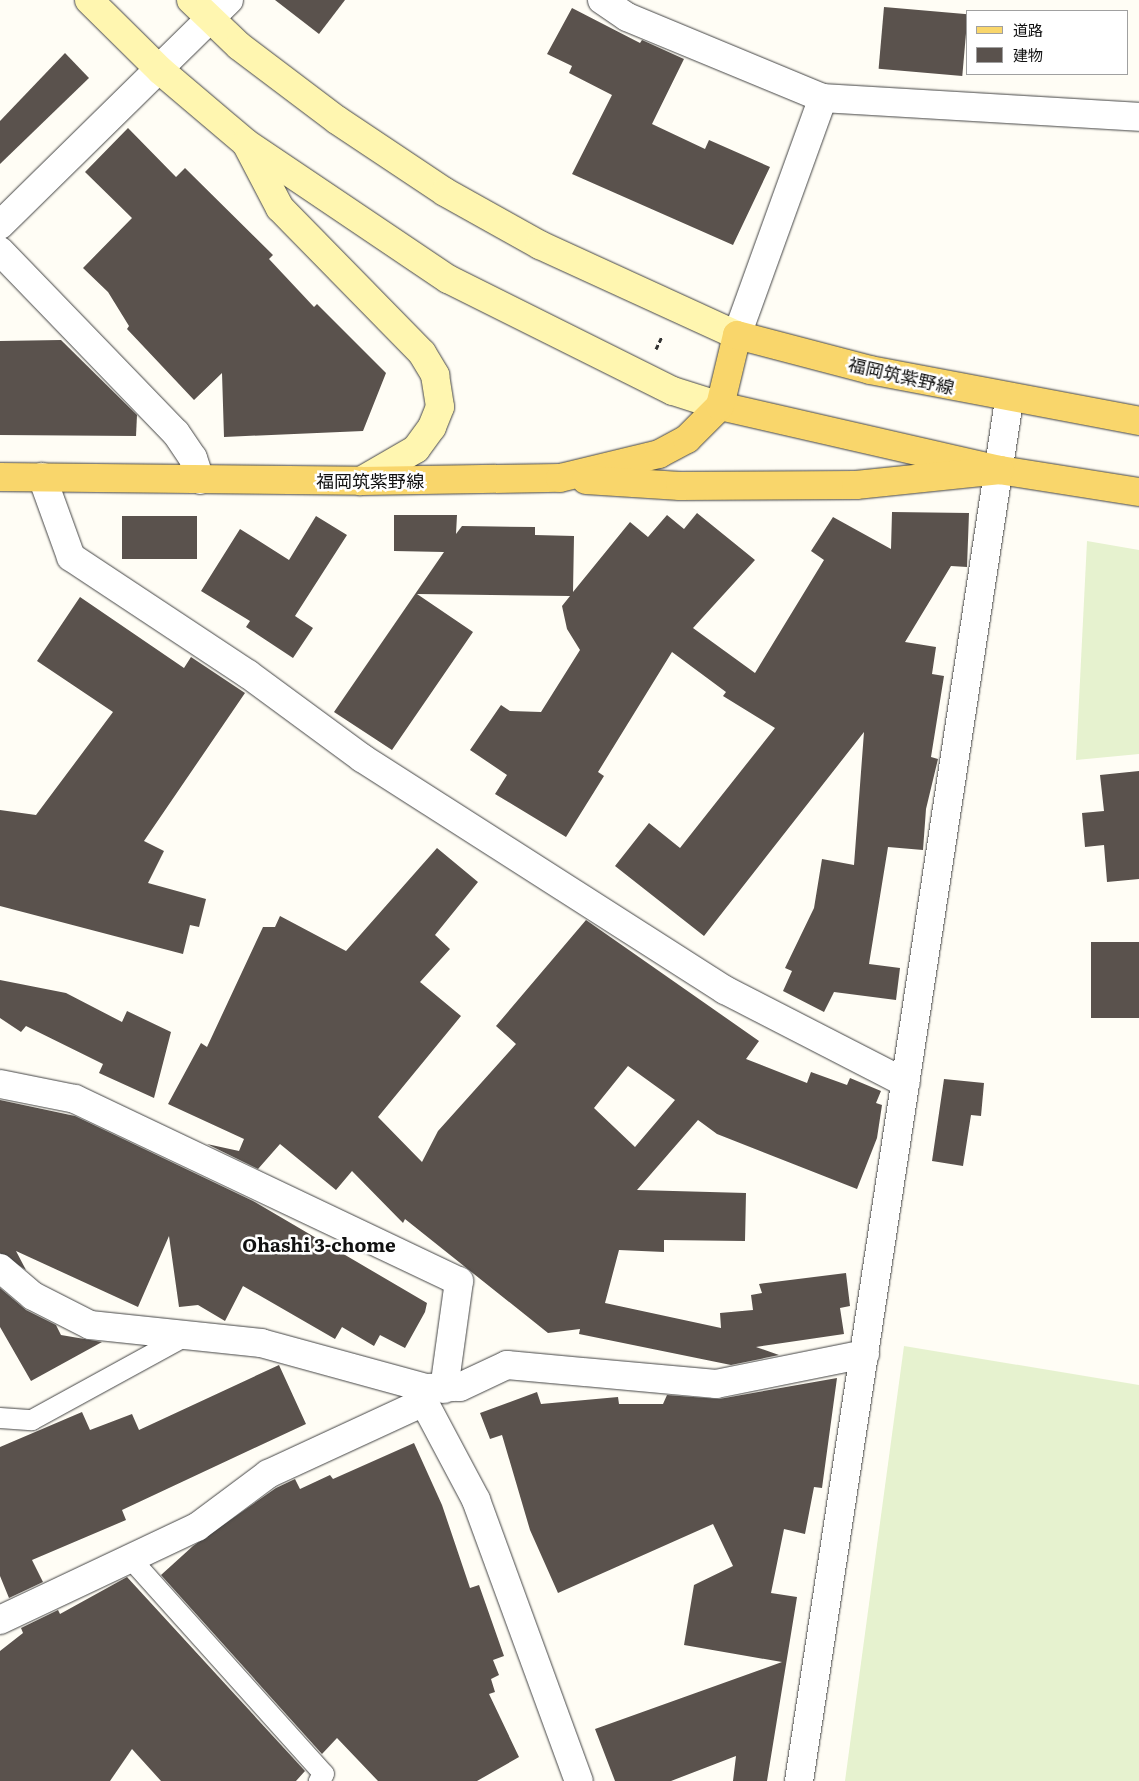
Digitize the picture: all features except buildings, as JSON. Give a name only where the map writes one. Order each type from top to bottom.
[{"type":"main road","name":"福岡筑紫野線","points":[[737,335],[1009,400],[1139,421]]},
{"type":"main road","points":[[737,335],[720,406],[1000,470],[1139,492]]},
{"type":"main road","name":"福岡筑紫野線","points":[[0,477],[361,481],[560,478],[659,454],[687,439],[720,406]]},
{"type":"main road","points":[[560,478],[680,486],[856,484],[1000,470]]},
{"type":"street","points":[[89,0],[161,71],[246,142],[448,278],[644,377],[720,406]]},
{"type":"street","points":[[190,0],[221,10],[239,46],[336,120],[446,192],[540,245],[674,308],[737,335],[823,98]]},
{"type":"street","points":[[602,0],[627,17],[823,98],[1139,117]]},
{"type":"street","points":[[0,225],[161,71],[221,10]]},
{"type":"street","points":[[246,142],[280,208],[422,353],[435,375],[440,407],[432,427],[416,449],[361,481]]},
{"type":"street","points":[[0,251],[176,433],[194,458],[200,480]]},
{"type":"street","points":[[799,1781],[1000,470],[1009,400]]},
{"type":"street","points":[[42,477],[71,557],[248,674],[362,758],[725,990],[906,1083]]},
{"type":"street","points":[[0,1084],[76,1099],[459,1280],[432,1393],[476,1500],[579,1781]]},
{"type":"street","points":[[0,1268],[33,1296],[90,1325],[182,1338],[261,1343],[432,1393]]},
{"type":"street","points":[[0,1620],[196,1527],[268,1474],[432,1393],[460,1387],[507,1365],[716,1384],[865,1354]]},
{"type":"lane","points":[[0,1418],[32,1420],[182,1338]]},
{"type":"lane","points":[[130,1558],[324,1774],[319,1781]]},
{"type":"path","points":[[644,377],[674,308]]},
{"type":"green space","points":[[1087,541],[1139,550],[1139,754],[1076,760]]},
{"type":"green space","points":[[904,1346],[1139,1385],[1139,1781],[845,1781]]},
{"type":"district","name":"Ohashi 3-chome","points":[[319,1245]]}]
